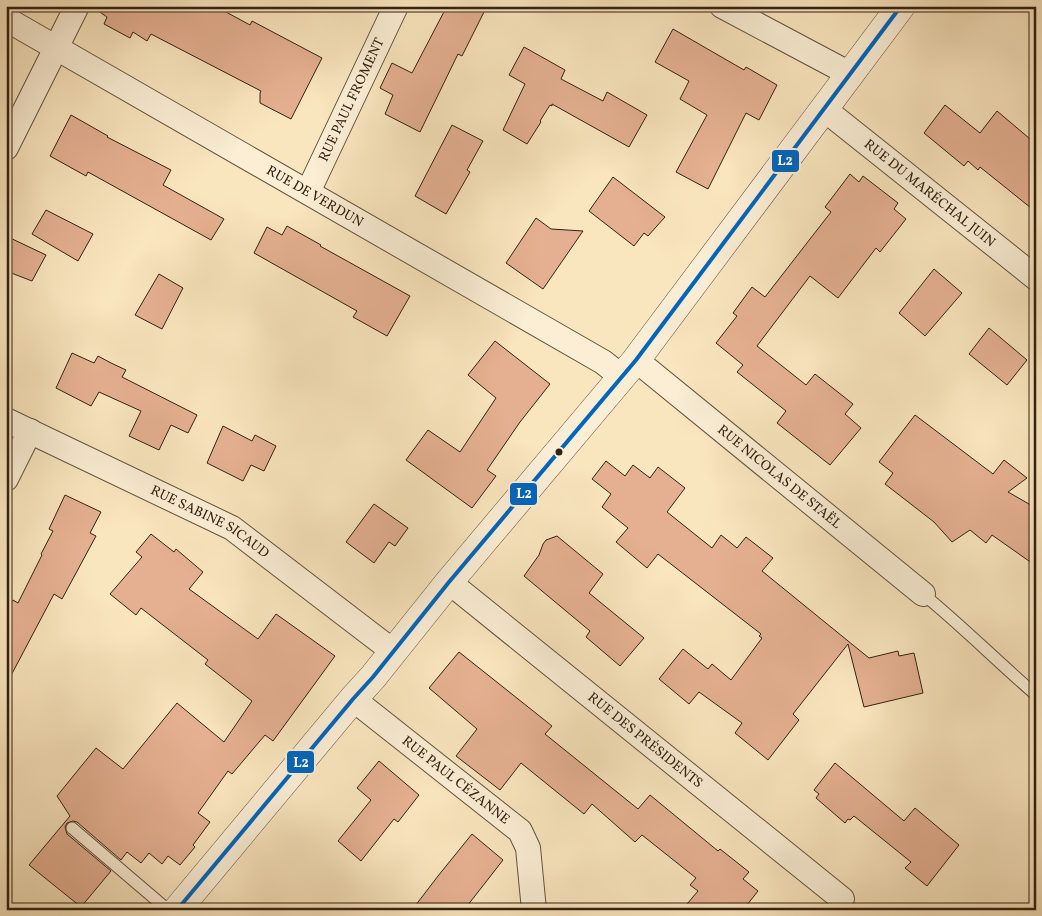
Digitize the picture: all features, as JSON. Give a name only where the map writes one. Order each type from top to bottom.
[{"type":"street","points":[[6,148],[57,48],[76,6]]},
{"type":"street","name":"RUE PAUL FROMENT","points":[[308,192],[396,6]]},
{"type":"street","points":[[722,6],[850,74]]},
{"type":"street","points":[[177,910],[629,368],[901,6]]},
{"type":"street","name":"RUE DE VERDUN","points":[[6,20],[604,362],[629,368]]},
{"type":"street","name":"RUE DU MARÉCHAL JUIN","points":[[824,109],[1036,278]]},
{"type":"street","name":"RUE NICOLAS DE STAËL","points":[[629,368],[923,594]]},
{"type":"street","name":"RUE SABINE SICAUD","points":[[6,420],[232,528],[394,652]]},
{"type":"street","points":[[6,479],[30,431]]},
{"type":"street","name":"RUE DES PRÉSIDENTS","points":[[449,582],[842,899]]},
{"type":"street","name":"RUE PAUL CÉZANNE","points":[[353,699],[520,831],[528,848],[534,910]]},
{"type":"lane","points":[[923,594],[950,616],[1036,696]]},
{"type":"lane","points":[[72,828],[168,910]]},
{"type":"building","points":[[91,6],[215,6],[250,25],[252,21],[322,58],[291,119],[260,103],[261,91],[151,34],[147,41],[133,32],[130,38],[104,24],[107,17]]},
{"type":"building","points":[[447,6],[487,6],[462,56],[458,54],[420,132],[385,114],[393,95],[380,88],[392,63],[412,73]]},
{"type":"building","points":[[673,29],[744,70],[746,67],[777,85],[759,120],[746,113],[708,189],[676,172],[707,115],[680,99],[689,81],[655,62]]},
{"type":"building","points":[[524,47],[565,70],[561,79],[603,101],[607,92],[647,115],[629,147],[552,104],[527,144],[503,130],[525,84],[509,75]]},
{"type":"building","points":[[945,105],[980,133],[997,111],[1036,144],[1036,212],[980,167],[978,170],[968,161],[964,166],[924,133]]},
{"type":"building","points":[[71,115],[107,137],[171,170],[163,185],[224,219],[211,240],[88,172],[86,176],[50,156]]},
{"type":"building","points":[[452,125],[483,141],[467,170],[470,172],[446,214],[415,196]]},
{"type":"building","points":[[850,174],[859,182],[863,176],[898,203],[894,209],[906,219],[880,252],[876,248],[838,298],[810,276],[757,346],[806,385],[815,374],[853,404],[845,414],[861,428],[830,465],[777,423],[786,411],[737,372],[743,365],[716,343],[737,316],[733,313],[752,287],[765,297],[831,212],[825,207]]},
{"type":"building","points":[[613,177],[665,217],[648,236],[644,233],[634,246],[589,211]]},
{"type":"building","points":[[46,210],[93,234],[78,261],[32,234]]},
{"type":"building","points":[[536,218],[551,229],[583,231],[543,289],[506,263]]},
{"type":"building","points":[[287,226],[410,296],[387,336],[353,317],[357,311],[254,253],[267,227],[282,235]]},
{"type":"building","points":[[6,236],[46,255],[32,281],[6,271]]},
{"type":"building","points":[[934,269],[962,293],[925,336],[899,313]]},
{"type":"building","points":[[159,274],[183,288],[162,329],[135,315]]},
{"type":"building","points":[[989,328],[1027,360],[1007,385],[969,354]]},
{"type":"building","points":[[495,341],[550,384],[520,422],[487,470],[496,476],[472,508],[406,460],[428,430],[460,452],[496,398],[468,375]]},
{"type":"building","points":[[72,353],[94,363],[98,356],[126,370],[122,377],[197,415],[188,433],[171,425],[159,450],[129,436],[141,411],[99,392],[91,406],[56,388]]},
{"type":"building","points":[[915,415],[993,474],[1004,460],[1027,478],[1008,492],[1036,508],[1036,566],[992,535],[986,543],[970,530],[952,542],[934,522],[885,484],[893,473],[879,462]]},
{"type":"building","points":[[223,426],[252,441],[255,435],[276,446],[264,471],[251,465],[243,481],[207,463]]},
{"type":"building","points":[[606,461],[625,476],[633,465],[650,478],[658,467],[685,488],[667,512],[712,548],[721,535],[737,548],[746,537],[773,558],[762,571],[869,658],[898,651],[899,656],[914,653],[923,693],[864,707],[848,644],[793,714],[799,720],[768,760],[735,733],[742,723],[699,692],[689,704],[659,679],[683,649],[708,669],[712,664],[731,680],[762,638],[759,636],[761,634],[658,554],[647,568],[616,542],[628,528],[602,507],[611,494],[592,479]]},
{"type":"building","points":[[65,495],[101,512],[90,533],[96,536],[62,599],[54,594],[6,685],[6,615],[13,600],[18,603],[42,555],[53,531],[49,529]]},
{"type":"building","points":[[374,504],[408,528],[395,546],[389,542],[374,563],[346,542]]},
{"type":"building","points":[[151,534],[174,552],[176,549],[203,572],[189,589],[258,639],[276,614],[335,656],[273,741],[265,735],[232,774],[228,771],[198,813],[210,822],[193,845],[195,847],[180,865],[168,856],[162,864],[149,853],[141,863],[127,852],[121,860],[77,822],[67,823],[65,827],[67,834],[111,871],[81,907],[29,865],[70,816],[57,796],[96,748],[123,769],[177,703],[224,742],[252,701],[205,664],[208,660],[141,608],[136,615],[110,594],[142,557],[136,552]]},
{"type":"building","points":[[557,536],[603,574],[589,593],[644,638],[620,666],[586,637],[590,631],[524,576],[539,555],[546,540]]},
{"type":"building","points":[[459,652],[552,726],[545,734],[638,809],[650,795],[718,851],[720,849],[749,872],[743,879],[758,891],[743,910],[682,910],[698,891],[690,885],[696,878],[642,835],[635,842],[592,804],[584,814],[521,763],[500,790],[456,756],[477,729],[429,688]]},
{"type":"building","points":[[379,761],[419,795],[398,822],[394,819],[361,861],[338,841],[371,800],[357,788]]},
{"type":"building","points":[[835,763],[904,821],[915,808],[959,845],[927,886],[905,868],[911,862],[854,816],[845,823],[816,798],[819,794],[814,790]]},
{"type":"building","points":[[472,834],[503,860],[464,910],[412,910],[438,876]]},
{"type":"transit line","name":"L2","points":[[177,910],[636,360],[901,6]]}]
